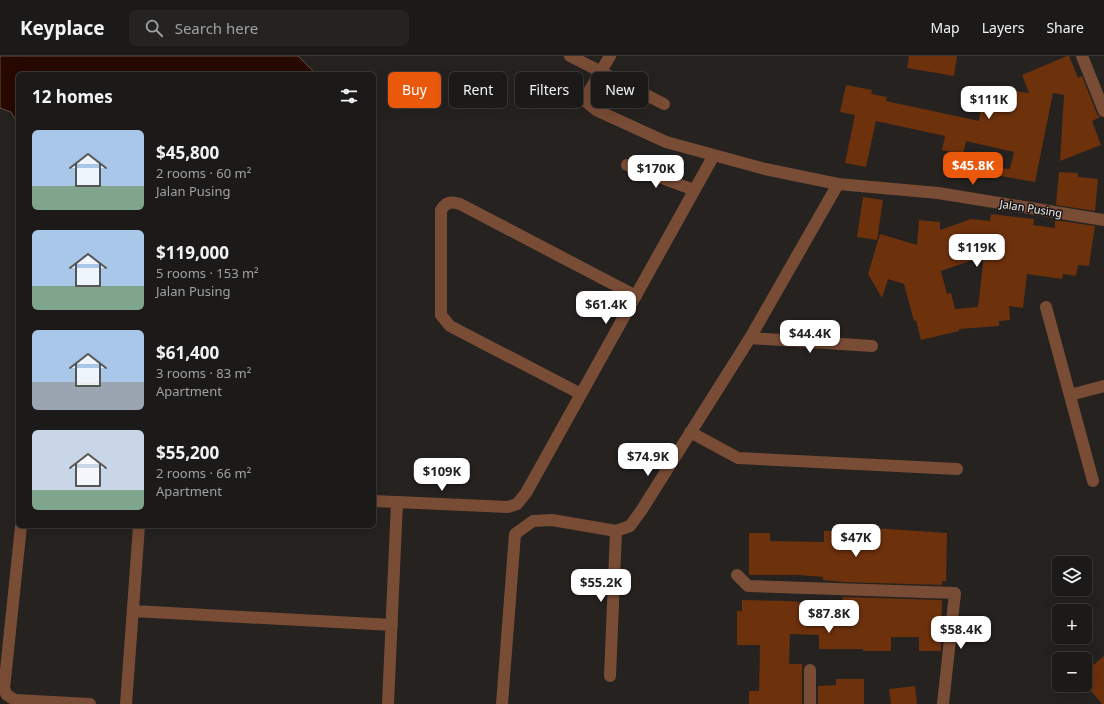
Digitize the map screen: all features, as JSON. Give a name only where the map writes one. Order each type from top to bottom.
[{"type":"street","points":[[570,56],[664,104]]},
{"type":"street","points":[[600,71],[610,56]]},
{"type":"street","points":[[1082,56],[1104,111]]},
{"type":"street","name":"Jalan Pusing","points":[[600,71],[584,100],[596,110],[666,142],[765,169],[838,184],[938,193],[1104,220]]},
{"type":"street","points":[[376,501],[508,508],[517,504],[526,493],[714,155]]},
{"type":"street","points":[[627,164],[694,190]]},
{"type":"street","points":[[502,704],[515,534],[533,522],[552,520],[616,532],[630,526],[641,511],[750,338],[838,184]]},
{"type":"street","points":[[581,394],[450,326],[444,321],[442,315],[441,210],[445,204],[452,202],[460,204],[636,296]]},
{"type":"street","points":[[1046,307],[1093,481]]},
{"type":"street","points":[[750,338],[872,346]]},
{"type":"street","points":[[1070,395],[1104,386]]},
{"type":"street","points":[[690,432],[738,458],[957,469]]},
{"type":"street","points":[[388,704],[397,502]]},
{"type":"street","points":[[21,528],[4,689],[7,695],[15,700],[90,704]]},
{"type":"street","points":[[126,704],[139,528]]},
{"type":"street","points":[[610,676],[616,532]]},
{"type":"street","points":[[737,575],[748,586],[955,593],[943,704]]},
{"type":"street","points":[[133,611],[392,625]]},
{"type":"street","points":[[810,670],[810,704]]},
{"type":"shaded area","points":[[0,56],[298,56],[314,72],[16,72],[16,121],[11,112],[0,108]]},
{"type":"building","points":[[909,56],[957,56],[954,76],[907,68]]},
{"type":"building","points":[[1069,56],[1078,78],[1082,76],[1097,114],[1100,117],[1092,121],[1101,145],[1060,161],[1064,95],[1053,93],[1035,182],[995,175],[996,168],[1010,169],[1014,152],[966,141],[963,155],[942,150],[945,136],[876,121],[866,167],[845,163],[855,115],[840,112],[846,85],[872,90],[871,94],[887,97],[886,101],[979,121],[984,87],[1029,93],[1022,75]]},
{"type":"building","points":[[1059,172],[1078,173],[1078,177],[1098,179],[1095,211],[1056,205]]},
{"type":"building","points":[[863,197],[883,200],[877,240],[857,237]]},
{"type":"building","points":[[991,214],[1034,219],[1033,225],[1055,228],[1055,220],[1095,226],[1089,266],[1078,265],[1076,276],[1063,274],[1062,279],[1027,274],[1023,308],[1009,306],[1010,320],[999,321],[999,326],[959,329],[959,331],[921,340],[904,284],[888,279],[882,298],[868,274],[880,234],[917,245],[919,220],[940,222],[940,230],[971,219],[990,221]],"holes":[[[984,256],[978,307],[955,309],[951,293],[947,294],[941,271]]]},
{"type":"building","points":[[873,528],[947,533],[946,581],[942,581],[942,585],[843,582],[823,580],[823,577],[798,575],[749,575],[749,533],[770,533],[770,541],[824,542],[824,531],[847,531],[847,543],[872,543]]},
{"type":"building","points":[[843,597],[942,600],[941,651],[919,651],[919,637],[891,637],[891,651],[863,651],[863,649],[819,649],[819,635],[790,634],[789,664],[802,664],[802,704],[749,704],[749,691],[759,691],[760,645],[737,645],[737,611],[742,611],[742,600],[790,601],[813,604],[842,603]]},
{"type":"building","points":[[1104,656],[1104,704],[1102,704],[1092,692],[1092,666]]},
{"type":"building","points":[[836,679],[864,679],[864,704],[818,704],[818,686],[836,685]]},
{"type":"building","points":[[915,686],[917,704],[891,704],[889,689]]}]
